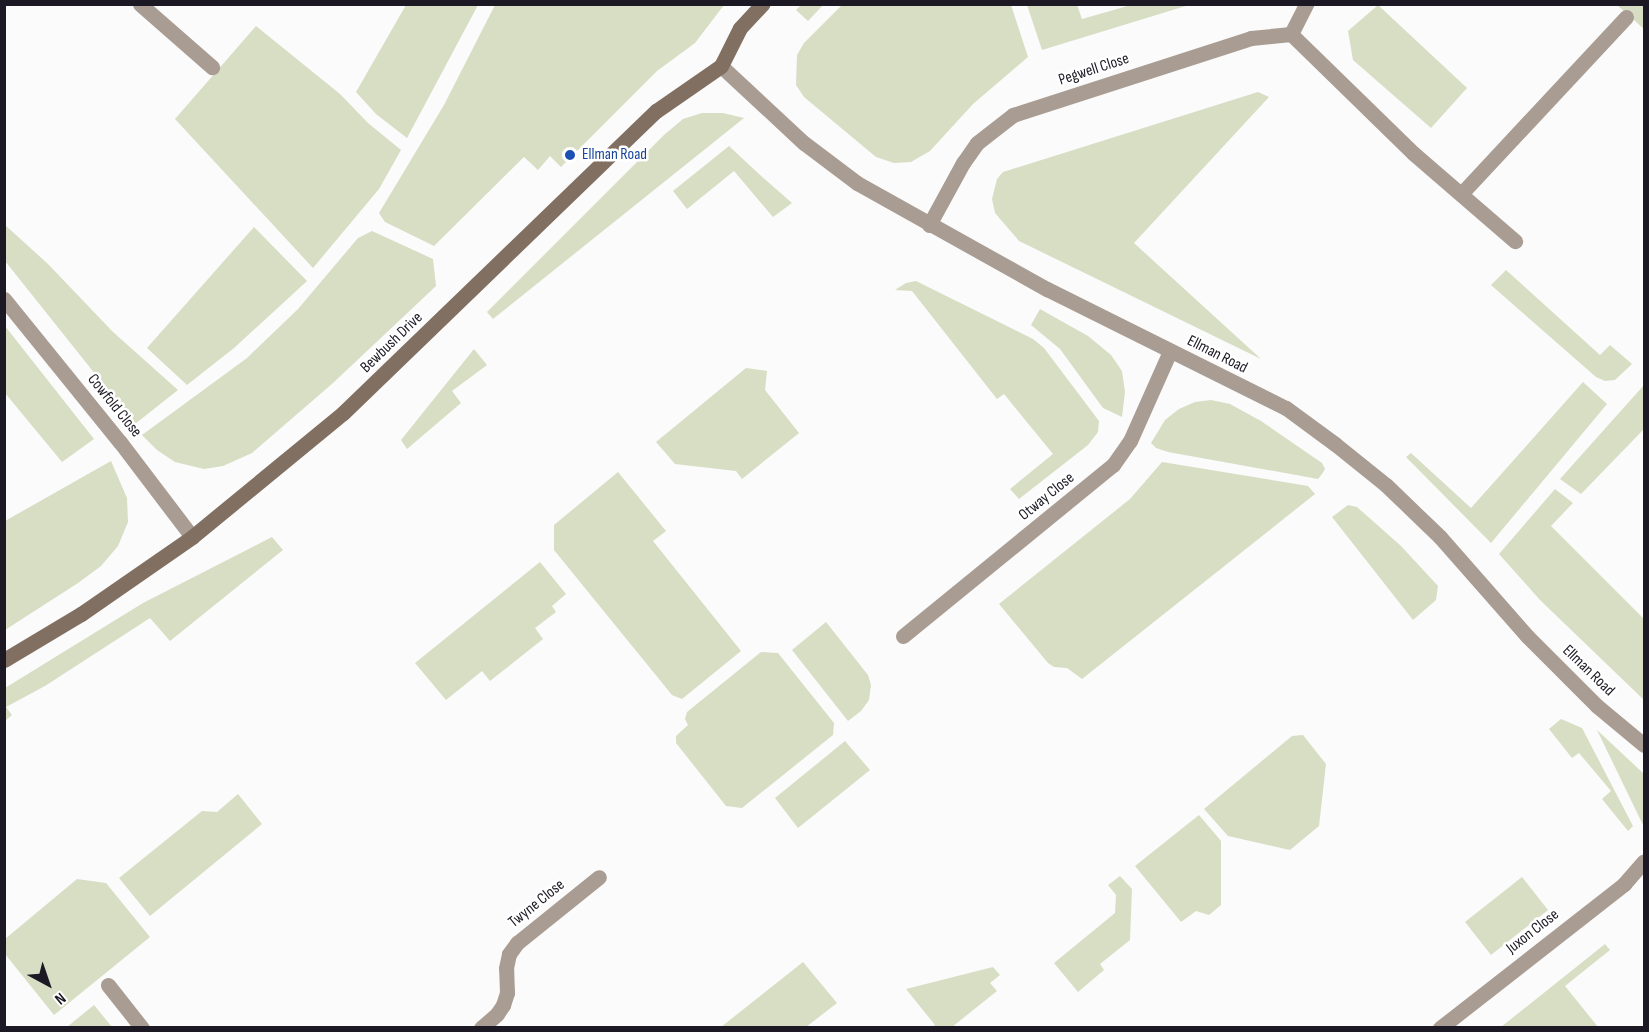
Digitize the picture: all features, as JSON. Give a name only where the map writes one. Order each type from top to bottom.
[{"type":"street","points":[[140,4],[212,67]]},
{"type":"street","points":[[722,66],[740,28],[762,4]]},
{"type":"street","points":[[1306,4],[1291,34],[1413,153],[1515,241]]},
{"type":"street","points":[[1461,194],[1626,16]]},
{"type":"street","name":"Pegwell Close","points":[[929,225],[963,163],[977,143],[1013,115],[1251,38],[1291,34]]},
{"type":"street","name":"Ellman Road","points":[[722,66],[804,143],[857,183],[929,225],[1170,351],[1286,408],[1386,485],[1440,537],[1527,636],[1597,706],[1644,745]]},
{"type":"street","name":"Bewbush Drive","points":[[4,660],[81,614],[192,537],[288,461],[381,379],[656,111],[722,66]]},
{"type":"street","name":"Cowfold Close","points":[[4,299],[120,442],[192,537]]},
{"type":"street","name":"Otway Close","points":[[903,636],[1113,465],[1130,441],[1170,351]]},
{"type":"street","name":"Juxon Close","points":[[1440,1028],[1624,884],[1644,861]]},
{"type":"street","name":"Twyne Close","points":[[481,1028],[497,1014],[503,1005],[507,993],[509,954],[517,943],[599,876]]},
{"type":"street","points":[[108,985],[142,1028]]},
{"type":"green space","points":[[406,5],[478,5],[407,138],[376,114],[356,92]]},
{"type":"green space","points":[[495,5],[724,5],[695,43],[657,71],[561,167],[550,156],[538,170],[524,157],[434,246],[385,222],[379,213],[444,105]]},
{"type":"green space","points":[[801,5],[823,5],[808,21],[796,10]]},
{"type":"green space","points":[[842,5],[1011,5],[1028,57],[973,104],[930,151],[911,162],[894,163],[876,157],[804,97],[796,85],[797,55],[804,43]]},
{"type":"green space","points":[[1027,5],[1077,5],[1082,19],[1131,5],[1189,5],[1042,50]]},
{"type":"green space","points":[[1378,5],[1467,88],[1431,128],[1353,60],[1348,31]]},
{"type":"green space","points":[[1617,5],[1644,5],[1644,29]]},
{"type":"green space","points":[[256,26],[340,94],[368,123],[401,150],[379,189],[313,268],[175,119]]},
{"type":"green space","points":[[1258,92],[1269,97],[1134,243],[1261,359],[1019,241],[995,213],[992,199],[997,179],[1003,172]]},
{"type":"green space","points":[[702,113],[723,113],[744,118],[493,319],[487,312],[664,135],[683,119]]},
{"type":"green space","points":[[729,146],[792,203],[773,217],[734,171],[687,209],[673,191]]},
{"type":"green space","points":[[5,225],[48,264],[113,332],[178,390],[135,424],[5,261]]},
{"type":"green space","points":[[254,227],[307,281],[234,348],[187,385],[147,348]]},
{"type":"green space","points":[[372,231],[433,259],[436,286],[333,383],[252,453],[223,466],[204,469],[175,462],[157,450],[142,435],[247,358],[298,309],[358,238]]},
{"type":"green space","points":[[1506,270],[1600,355],[1610,345],[1632,364],[1615,380],[1605,381],[1596,377],[1491,285]]},
{"type":"green space","points":[[916,281],[1033,339],[1044,348],[1099,421],[1098,432],[1088,445],[1019,499],[1010,489],[1053,454],[1004,394],[997,399],[912,291],[895,290],[906,283]]},
{"type":"green space","points":[[1040,309],[1088,336],[1111,355],[1122,371],[1125,392],[1122,417],[1103,408],[1060,349],[1031,325]]},
{"type":"green space","points":[[5,326],[94,439],[62,462],[5,393]]},
{"type":"green space","points":[[474,349],[487,365],[452,391],[461,403],[407,449],[401,440]]},
{"type":"green space","points":[[746,368],[767,371],[765,390],[799,433],[742,479],[736,471],[675,464],[656,442]]},
{"type":"green space","points":[[1583,382],[1607,404],[1491,543],[1406,457],[1411,453],[1471,508]]},
{"type":"green space","points":[[1644,385],[1644,429],[1581,494],[1560,479]]},
{"type":"green space","points":[[1211,400],[1230,404],[1261,421],[1322,463],[1325,469],[1322,474],[1318,479],[1168,452],[1156,448],[1151,443],[1165,420],[1179,409],[1195,402]]},
{"type":"green space","points":[[111,461],[127,498],[128,522],[118,546],[101,566],[5,630],[5,521]]},
{"type":"green space","points":[[1162,462],[1308,486],[1315,494],[1082,679],[1067,668],[1054,667],[1048,663],[999,604],[1130,499]]},
{"type":"green space","points":[[618,472],[666,531],[653,541],[741,651],[682,699],[672,695],[554,550],[554,525]]},
{"type":"green space","points":[[1555,489],[1573,503],[1551,526],[1644,619],[1644,700],[1540,600],[1499,554]]},
{"type":"green space","points":[[1348,505],[1357,507],[1401,546],[1438,586],[1436,600],[1413,620],[1332,517]]},
{"type":"green space","points":[[272,537],[283,550],[170,641],[150,618],[45,686],[6,707],[12,715],[5,721],[5,688],[143,603]]},
{"type":"green space","points":[[540,562],[566,594],[552,606],[556,612],[535,628],[543,639],[490,681],[482,671],[446,700],[415,663]]},
{"type":"green space","points":[[826,622],[868,675],[871,685],[869,700],[861,711],[848,721],[792,650]]},
{"type":"green space","points":[[761,652],[778,653],[834,723],[833,735],[742,808],[726,806],[676,743],[676,736],[688,725],[685,719],[687,712]]},
{"type":"green space","points":[[1561,719],[1582,728],[1633,826],[1628,831],[1602,799],[1611,791],[1579,753],[1572,758],[1549,729]]},
{"type":"green space","points":[[1597,730],[1643,773],[1644,827]]},
{"type":"green space","points":[[1303,735],[1326,764],[1319,826],[1290,850],[1228,836],[1204,809],[1292,736]]},
{"type":"green space","points":[[845,741],[870,770],[798,828],[775,798]]},
{"type":"green space","points":[[238,794],[262,824],[150,916],[119,878],[202,811],[217,812]]},
{"type":"green space","points":[[1199,815],[1221,841],[1221,905],[1209,915],[1196,911],[1181,922],[1135,866]]},
{"type":"green space","points":[[1120,876],[1132,889],[1130,940],[1100,964],[1104,970],[1078,992],[1054,963],[1115,913],[1116,895],[1108,885]]},
{"type":"green space","points":[[1522,877],[1548,910],[1491,955],[1465,922]]},
{"type":"green space","points":[[77,879],[106,883],[150,937],[54,1015],[5,954],[5,939]]},
{"type":"green space","points":[[1605,944],[1610,950],[1565,986],[1598,1027],[1501,1027]]},
{"type":"green space","points":[[803,962],[837,1003],[806,1027],[721,1027]]},
{"type":"green space","points":[[993,967],[1000,975],[990,983],[997,991],[952,1027],[932,1027],[935,1025],[906,989]]},
{"type":"green space","points":[[94,1005],[112,1027],[67,1027]]},
{"type":"place","name":"Ellman Road","points":[[570,155]]}]
